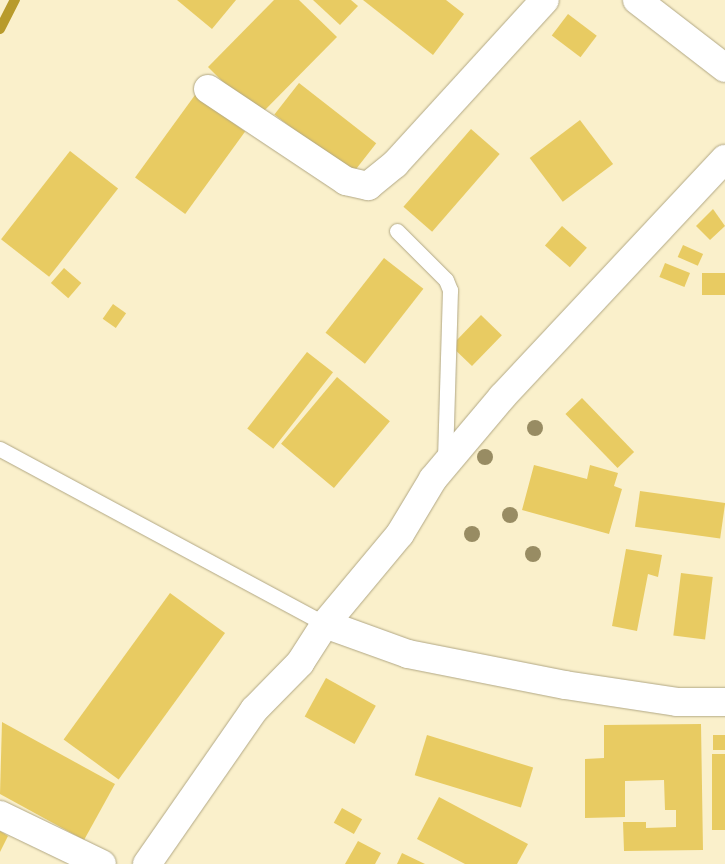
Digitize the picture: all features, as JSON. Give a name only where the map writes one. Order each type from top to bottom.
[{"type":"street","points":[[208,88],[346,181],[368,186],[395,164],[545,0]]},
{"type":"street","points":[[637,0],[725,68]]},
{"type":"street","points":[[147,864],[254,710],[300,664],[325,624],[400,534],[445,464],[725,159]]},
{"type":"street","points":[[325,624],[408,654],[565,685],[677,702],[725,702]]},
{"type":"street","points":[[0,815],[102,864]]},
{"type":"lane","points":[[397,232],[446,280],[450,290],[445,464]]},
{"type":"lane","points":[[0,449],[325,624]]},
{"type":"building","points":[[177,0],[236,0],[212,29]]},
{"type":"building","points":[[274,0],[299,0],[337,37],[258,117],[208,67]]},
{"type":"building","points":[[313,0],[351,0],[358,6],[340,25]]},
{"type":"building","points":[[363,0],[446,0],[464,14],[433,55]]},
{"type":"building","points":[[568,14],[597,36],[581,57],[552,36]]},
{"type":"building","points":[[299,83],[376,143],[352,175],[274,115]]},
{"type":"building","points":[[195,95],[245,131],[185,214],[135,178]]},
{"type":"building","points":[[580,120],[613,164],[563,202],[530,158]]},
{"type":"building","points":[[471,129],[500,154],[432,232],[403,207]]},
{"type":"building","points":[[70,151],[118,189],[49,277],[1,239]]},
{"type":"building","points":[[713,209],[725,226],[710,240],[696,226]]},
{"type":"building","points":[[562,226],[587,248],[570,267],[545,246]]},
{"type":"building","points":[[683,245],[703,254],[698,266],[678,257]]},
{"type":"building","points":[[384,258],[423,289],[365,364],[326,333]]},
{"type":"building","points":[[665,263],[690,273],[684,287],[659,277]]},
{"type":"building","points":[[64,268],[81,283],[68,298],[51,283]]},
{"type":"building","points":[[702,273],[725,273],[725,295],[702,295]]},
{"type":"building","points":[[113,304],[126,313],[116,328],[103,319]]},
{"type":"building","points":[[481,315],[502,335],[472,366],[451,346]]},
{"type":"building","points":[[307,352],[333,372],[273,449],[247,428]]},
{"type":"building","points":[[337,377],[390,421],[334,488],[281,444]]},
{"type":"building","points":[[582,398],[634,452],[618,468],[565,414]]},
{"type":"building","points":[[534,465],[587,479],[590,465],[618,473],[614,486],[622,489],[609,534],[522,510]]},
{"type":"building","points":[[640,491],[725,503],[720,539],[635,527]]},
{"type":"building","points":[[626,549],[662,555],[658,577],[648,574],[637,631],[612,626]]},
{"type":"building","points":[[681,573],[713,577],[705,639],[673,636]]},
{"type":"building","points":[[170,593],[225,633],[119,779],[64,739]]},
{"type":"building","points":[[326,678],[376,706],[355,744],[305,716]]},
{"type":"building","points":[[2,722],[115,784],[84,840],[0,794]]},
{"type":"building","points":[[701,724],[703,850],[624,851],[623,822],[646,822],[646,828],[676,827],[676,810],[665,810],[664,780],[625,781],[625,817],[585,818],[585,759],[604,758],[604,725]]},
{"type":"building","points":[[427,735],[533,767],[521,808],[415,775]]},
{"type":"building","points":[[713,735],[725,735],[725,750],[713,750]]},
{"type":"building","points":[[712,754],[725,754],[725,830],[712,830]]},
{"type":"building","points":[[439,797],[528,844],[517,864],[465,864],[417,839]]},
{"type":"building","points":[[342,808],[362,819],[354,834],[334,823]]},
{"type":"building","points":[[0,831],[8,836],[0,852]]},
{"type":"building","points":[[358,841],[381,853],[375,864],[345,864]]},
{"type":"building","points":[[402,853],[425,864],[397,864]]},
{"type":"waterway","points":[[0,29],[15,0]]}]
